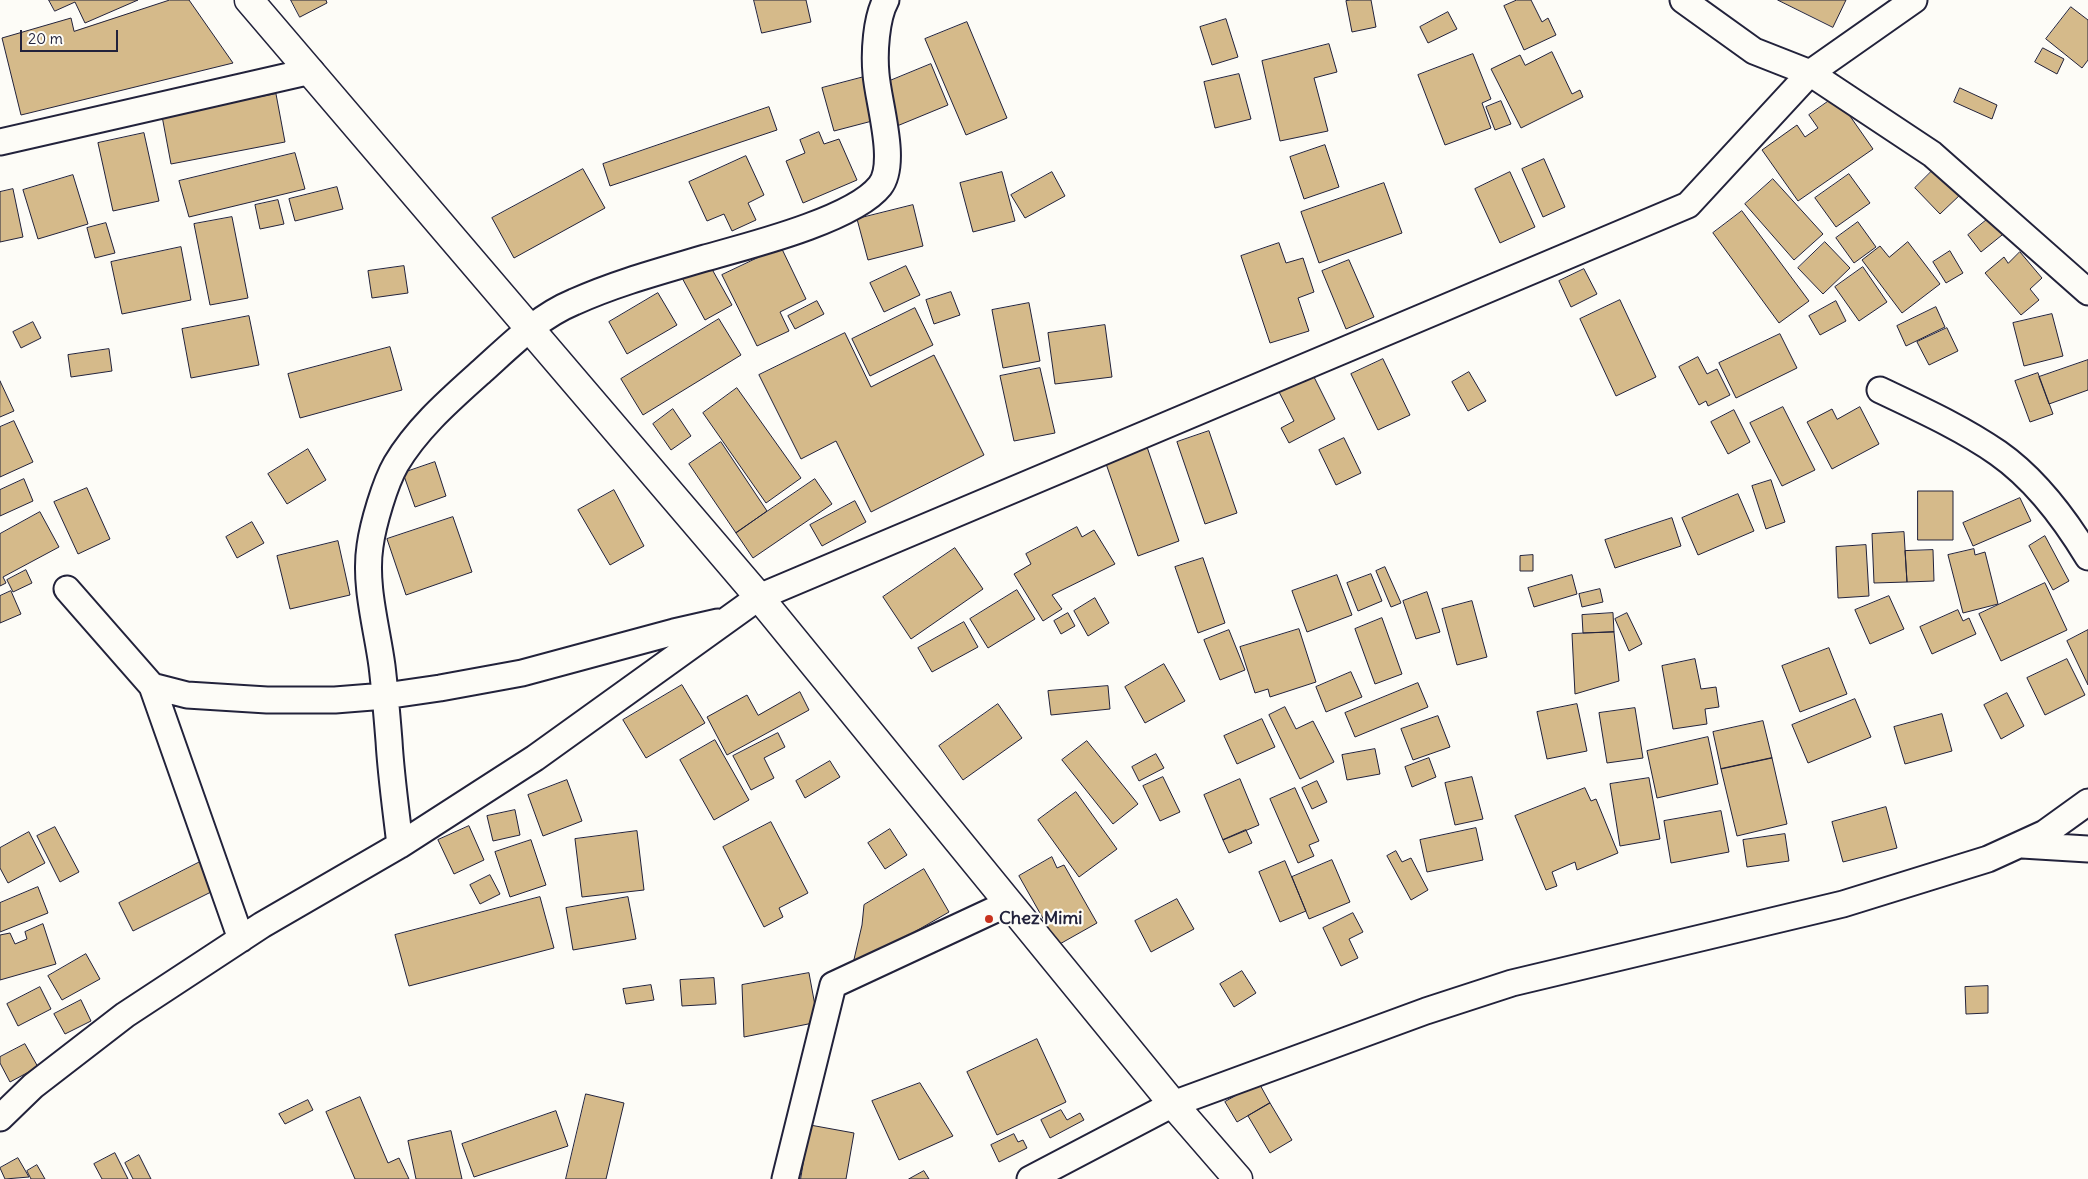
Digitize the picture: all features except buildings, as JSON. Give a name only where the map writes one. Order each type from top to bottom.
[{"type":"street","points":[[249,0],[759,597],[1173,1104],[1238,1179]]},
{"type":"street","points":[[400,845],[386,696],[370,586],[370,548],[379,510],[395,466],[419,433],[447,403],[529,328],[572,302],[624,283],[768,240],[817,223],[858,204],[871,195],[882,184],[887,170],[886,135],[876,71],[877,26],[886,0]]},
{"type":"street","points":[[1683,0],[1754,52],[1810,72],[1932,154],[2088,292]]},
{"type":"street","points":[[0,1118],[34,1086],[125,1015],[262,925],[400,845],[535,758],[759,597],[1688,205],[1810,72],[1914,0]]},
{"type":"street","points":[[0,142],[311,72]]},
{"type":"street","points":[[1880,390],[1941,420],[1999,454],[2041,491],[2088,557]]},
{"type":"street","points":[[67,589],[152,686],[241,939]]},
{"type":"street","points":[[152,686],[187,696],[267,700],[334,700],[386,696],[522,673],[674,632],[726,621]]},
{"type":"street","points":[[1030,1179],[1173,1104],[1426,1011],[1512,983],[1843,904],[1988,859],[2045,833],[2088,802]]},
{"type":"street","points":[[2022,845],[2088,849]]},
{"type":"street","points":[[785,1179],[833,985],[1010,904]]},
{"type":"place","name":"Chez Mimi","points":[[989,919]]}]
